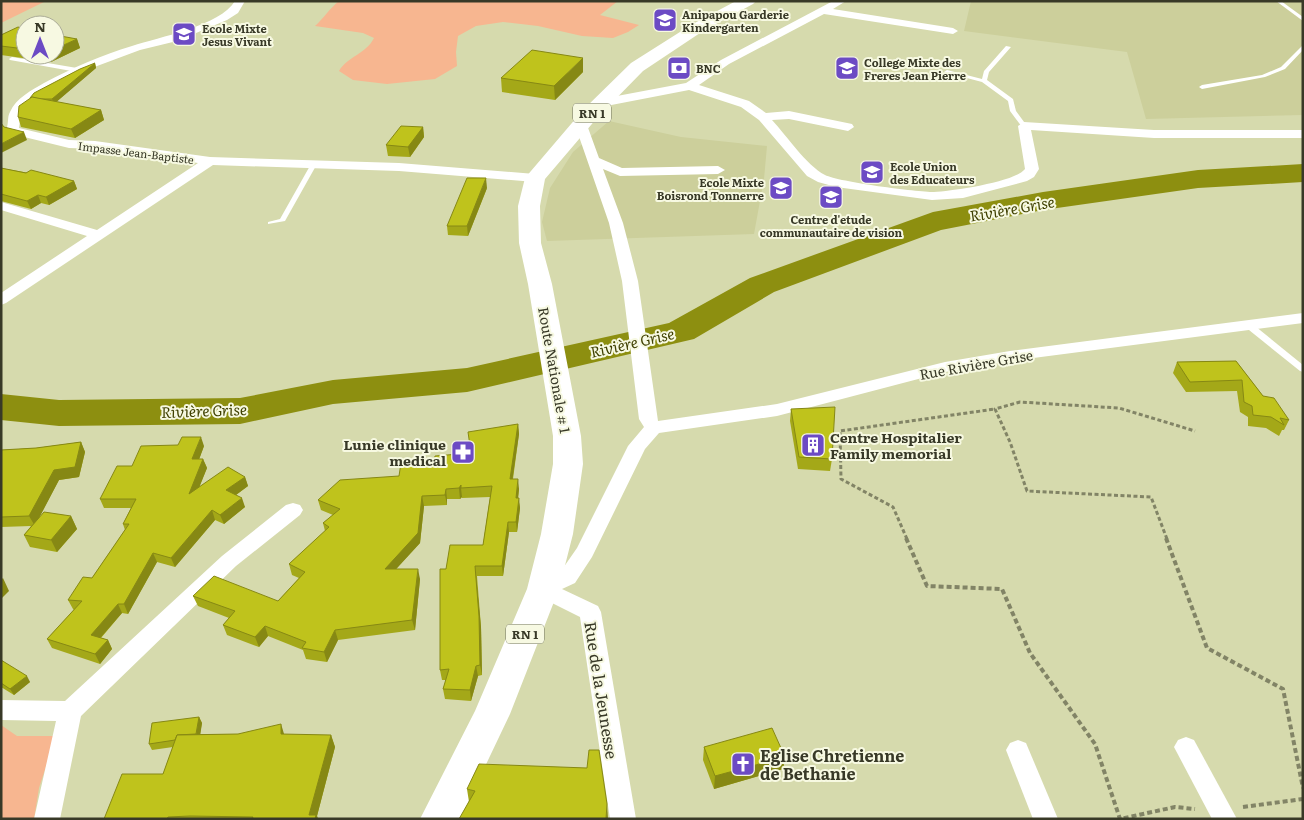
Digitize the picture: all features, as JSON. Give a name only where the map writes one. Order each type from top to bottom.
[{"type":"main road","name":"RN 1","points":[[535,178],[601,103],[637,67],[697,28],[748,1]]},
{"type":"main road","name":"Route Nationale # 1","points":[[440,819],[492,714],[543,589],[558,534],[568,464],[567,436],[540,284],[530,244],[530,206],[535,178]]},
{"type":"street","name":"Impasse Jean-Baptiste","points":[[240,1],[234,11],[222,18],[173,39],[136,48],[77,70],[31,95],[15,113],[12,130],[69,144],[95,145],[210,161],[398,167],[535,178]]},
{"type":"street","points":[[601,103],[690,86],[725,62],[841,1]]},
{"type":"street","points":[[824,11],[953,31]]},
{"type":"street","points":[[690,86],[745,104],[762,117],[812,173],[823,179],[836,183],[932,196],[963,194],[1022,178],[1029,174],[1032,169],[1024,126],[1154,134],[1303,134]]},
{"type":"street","points":[[762,117],[789,115],[848,127]]},
{"type":"street","points":[[543,589],[568,577],[585,552],[650,423],[630,281],[616,223],[581,125]]},
{"type":"street","points":[[593,160],[620,172],[718,170]]},
{"type":"street","points":[[1,300],[210,161]]},
{"type":"street","points":[[1,206],[99,235]]},
{"type":"street","name":"Rue Rivière Grise","points":[[650,423],[776,410],[955,366],[1010,356],[1303,318]]},
{"type":"street","points":[[48,819],[70,711],[229,561],[293,510]]},
{"type":"street","name":"Rue de la Jeunesse","points":[[543,589],[590,612],[623,819]]},
{"type":"street","points":[[1,710],[70,711]]},
{"type":"street","points":[[1186,747],[1225,819]]},
{"type":"street","points":[[1018,750],[1046,819]]},
{"type":"lane","points":[[1278,1],[1303,20]]},
{"type":"lane","points":[[984,81],[986,72],[1008,47]]},
{"type":"lane","points":[[1202,87],[1263,76],[1284,68],[1303,47]]},
{"type":"lane","points":[[12,59],[77,70]]},
{"type":"lane","points":[[948,72],[984,81],[1011,100],[1013,111],[1024,126]]},
{"type":"lane","points":[[270,223],[283,220],[314,164]]},
{"type":"lane","points":[[1247,324],[1303,369]]},
{"type":"path","points":[[1120,819],[1095,744],[1030,653],[1002,589],[927,586],[893,507],[841,479],[840,432],[995,409],[1020,402],[1119,408],[1195,432]]},
{"type":"path","points":[[995,409],[1010,442],[1027,491],[1151,497],[1207,648],[1283,690],[1303,788]]},
{"type":"shaded area","points":[[1,1],[46,1],[15,15],[1,23]]},
{"type":"shaded area","points":[[339,1],[618,1],[600,15],[639,25],[613,38],[582,36],[538,26],[503,22],[476,26],[458,36],[457,66],[435,79],[387,84],[353,80],[339,71],[347,62],[366,48],[374,38],[363,33],[315,26]]},
{"type":"shaded area","points":[[971,1],[1303,1],[1303,115],[1146,119],[1127,52],[964,31]]},
{"type":"shaded area","points":[[609,121],[681,137],[767,146],[764,179],[754,234],[547,241],[542,222],[550,188],[573,152]]},
{"type":"shaded area","points":[[1,725],[17,736],[56,736],[39,788],[34,819],[1,819]]},
{"type":"building","points":[[15,28],[15,48],[1,46],[1,35]]},
{"type":"building","points":[[65,37],[77,39],[65,44]]},
{"type":"building","points":[[532,50],[583,58],[554,86],[501,78]]},
{"type":"building","points":[[95,63],[52,99],[30,98],[34,93]]},
{"type":"building","points":[[32,97],[101,110],[71,129],[18,117],[19,106]]},
{"type":"building","points":[[1,123],[4,127],[24,132],[1,144]]},
{"type":"building","points":[[401,126],[423,127],[408,147],[386,145]]},
{"type":"building","points":[[1,168],[26,173],[31,170],[74,181],[46,197],[38,195],[27,201],[1,194]]},
{"type":"building","points":[[467,178],[486,178],[467,226],[447,226]]},
{"type":"building","points":[[1236,361],[1263,396],[1274,398],[1289,420],[1280,418],[1284,425],[1271,417],[1253,415],[1252,406],[1244,402],[1242,380],[1190,382],[1177,362]]},
{"type":"building","name":"Centre Hospitalier Family memorial","points":[[835,407],[832,459],[799,457],[791,409]]},
{"type":"building","points":[[518,424],[510,479],[518,479],[516,498],[519,498],[516,522],[508,522],[502,566],[475,566],[480,665],[476,666],[470,690],[443,689],[449,669],[440,670],[440,569],[446,569],[450,545],[483,545],[492,486],[461,488],[461,485],[459,488],[446,489],[445,495],[422,496],[418,533],[385,569],[418,569],[412,620],[335,630],[324,652],[302,648],[306,642],[265,626],[255,637],[223,625],[235,611],[193,596],[214,576],[278,601],[305,572],[289,564],[329,527],[323,523],[340,509],[318,500],[340,480],[399,476],[401,463],[434,461],[435,456],[471,453],[468,432]]},
{"type":"building","points":[[182,437],[201,437],[192,459],[203,459],[189,494],[228,467],[245,477],[226,490],[242,498],[220,515],[212,510],[171,558],[153,553],[124,604],[118,604],[91,635],[108,640],[95,654],[47,639],[82,601],[68,600],[83,577],[92,578],[129,524],[123,524],[136,499],[100,499],[117,466],[132,466],[141,446],[178,445]]},
{"type":"building","points":[[81,442],[75,467],[54,470],[29,516],[1,517],[1,450]]},
{"type":"building","points":[[44,512],[71,516],[51,540],[24,535]]},
{"type":"building","points":[[1,660],[27,676],[10,689],[1,683]]},
{"type":"building","points":[[199,717],[196,734],[177,735],[175,740],[149,744],[152,723]]},
{"type":"building","points":[[281,724],[281,734],[331,735],[309,815],[316,815],[315,819],[252,819],[253,817],[190,816],[168,817],[167,819],[104,819],[122,774],[163,774],[177,735],[238,734]]},
{"type":"building","points":[[772,728],[785,757],[715,776],[704,747]]},
{"type":"building","points":[[589,750],[599,750],[607,804],[606,819],[459,819],[475,791],[467,789],[479,764],[587,768]]},
{"type":"waterway","name":"Rivière Grise","points":[[1,407],[59,413],[240,411],[333,392],[467,380],[681,331],[762,285],[933,222],[1043,201],[1198,179],[1303,173]]},
{"type":"place","name":"Anipapou Garderie Kindergarten","points":[[665,20]]},
{"type":"place","name":"Ecole Mixte Jesus Vivant","points":[[184,34]]},
{"type":"place","name":"BNC","points":[[679,68]]},
{"type":"place","name":"College Mixte des Freres Jean Pierre","points":[[847,68]]},
{"type":"place","name":"Ecole Union des Educateurs","points":[[872,172]]},
{"type":"place","name":"Ecole Mixte Boisrond Tonnerre","points":[[781,188]]},
{"type":"place","name":"Centre d'etude communautaire de vision","points":[[831,197]]},
{"type":"place","name":"Centre Hospitalier Family memorial","points":[[813,445]]},
{"type":"place","name":"Lunie clinique medical","points":[[463,452]]},
{"type":"place","name":"Eglise Chretienne de Bethanie","points":[[743,764]]}]
